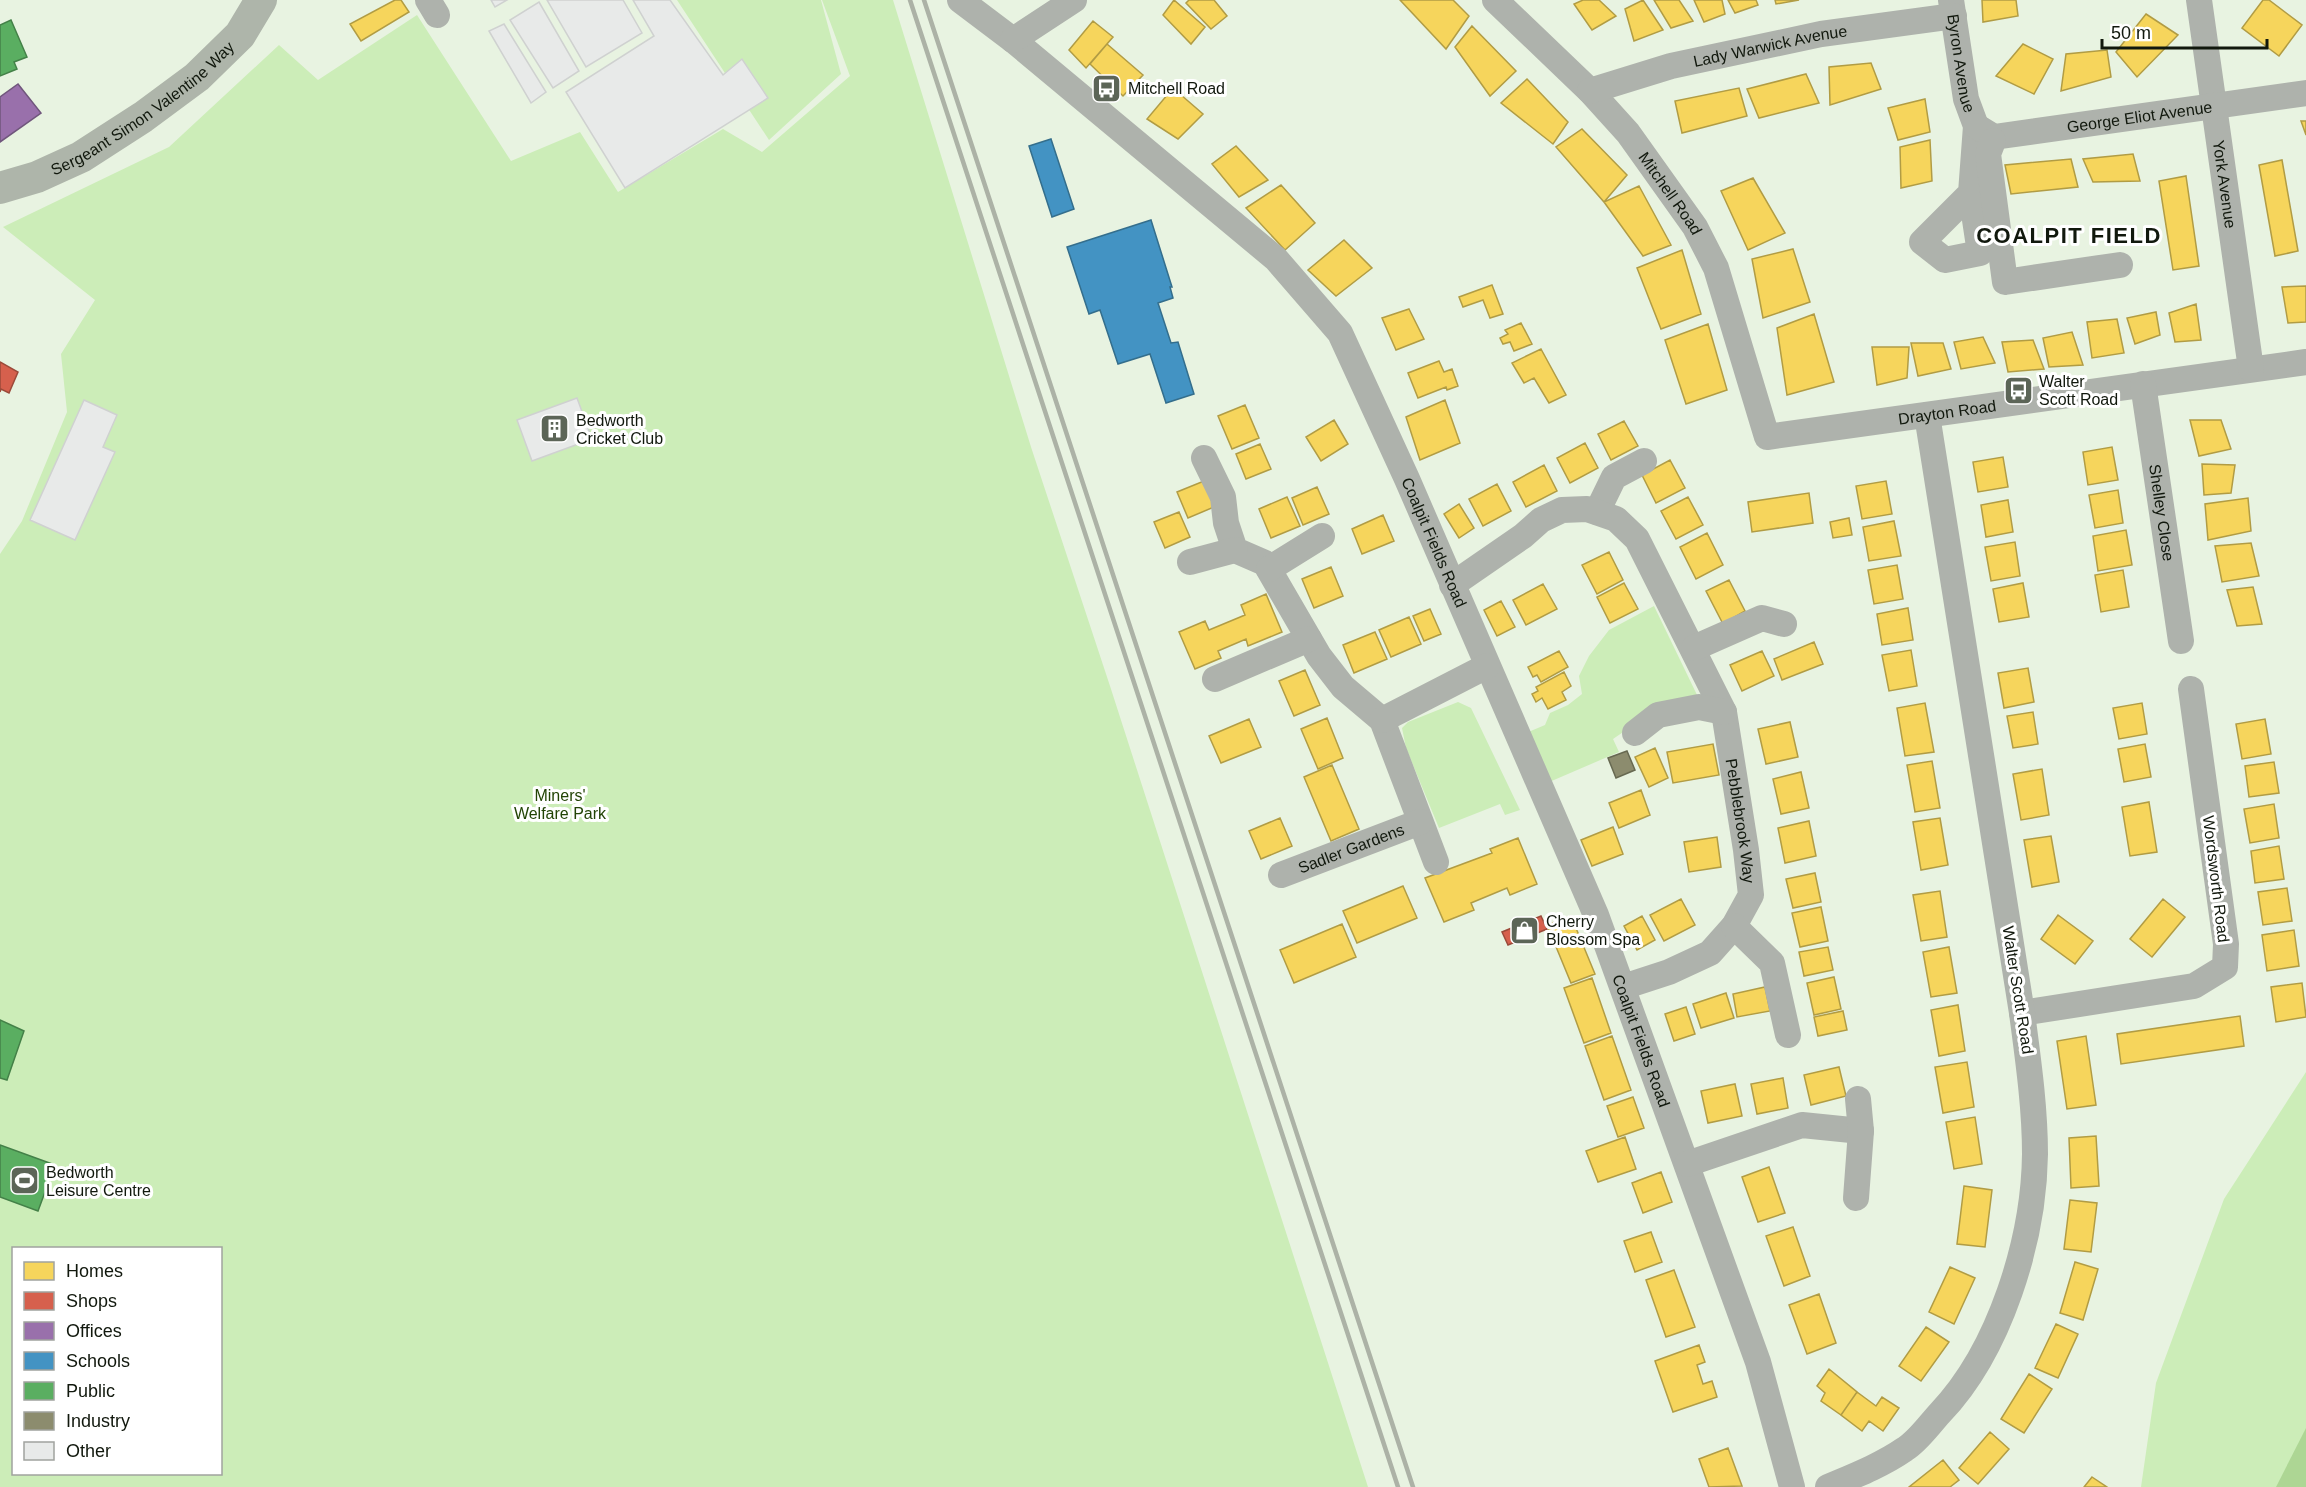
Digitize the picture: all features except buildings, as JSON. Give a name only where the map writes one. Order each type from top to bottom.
[{"type":"main road","name":"Sergeant Simon Valentine Way","points":[[0,188],[37,177],[81,157],[143,117],[197,77],[240,35],[261,0]]},
{"type":"street","name":"Coalpit Fields Road","points":[[960,0],[1013,40],[1276,259],[1340,333],[1407,479],[1596,915],[1758,1362],[1792,1487]]},
{"type":"street","points":[[1013,40],[1074,0]]},
{"type":"street","name":"Mitchell Road","points":[[1495,0],[1590,91],[1628,133],[1695,227],[1716,268],[1767,437]]},
{"type":"street","name":"York Avenue","points":[[2199,0],[2252,369]]},
{"type":"street","name":"Lady Warwick Avenue","points":[[1590,91],[1671,66],[1952,8]]},
{"type":"street","name":"Byron Avenue","points":[[1952,8],[1966,99],[1985,132]]},
{"type":"street","name":"George Eliot Avenue","points":[[1985,132],[2216,107],[2306,93]]},
{"type":"street","points":[[1971,193],[1985,132]]},
{"type":"street","points":[[1985,132],[2005,282],[2120,265]]},
{"type":"street","name":"Drayton Road","points":[[1767,437],[2306,362]]},
{"type":"street","name":"Shelley Close","points":[[2143,384],[2181,641]]},
{"type":"street","name":"Walter Scott Road","points":[[1828,1487],[1862,1473],[1907,1448],[1955,1398],[1987,1348],[2010,1288],[2028,1221],[2035,1154],[2029,1067],[2022,1013],[1927,415]]},
{"type":"street","points":[[1190,562],[1235,550],[1226,523],[1222,497],[1204,458]]},
{"type":"street","points":[[1597,512],[1614,477],[1644,461]]},
{"type":"street","name":"Pebblebrook Way","points":[[1452,585],[1523,536],[1541,520],[1562,510],[1587,509],[1616,519],[1637,539],[1694,648],[1724,712],[1745,839],[1751,895],[1734,926],[1710,953],[1669,972],[1623,987]]},
{"type":"street","points":[[1269,569],[1322,536]]},
{"type":"street","name":"Sadler Gardens","points":[[1235,550],[1265,563],[1318,656],[1343,687],[1382,720],[1436,862]]},
{"type":"street","points":[[1694,648],[1762,618],[1784,624]]},
{"type":"street","points":[[1215,679],[1309,639]]},
{"type":"street","points":[[1382,720],[1487,666]]},
{"type":"street","name":"Wordsworth Road","points":[[2022,1013],[2194,986],[2225,967],[2226,944],[2191,689]]},
{"type":"street","points":[[1635,733],[1658,715],[1700,707],[1724,712]]},
{"type":"street","name":"Sadler Gardens","points":[[1281,875],[1420,822]]},
{"type":"street","points":[[1734,926],[1772,963],[1788,1035]]},
{"type":"street","points":[[1856,1198],[1861,1131],[1858,1100]]},
{"type":"street","points":[[1687,1164],[1802,1125],[1861,1131]]},
{"type":"green space","points":[[677,0],[821,0],[841,74],[769,140]]},
{"type":"green space","name":"Miners' Welfare Park","points":[[822,0],[893,0],[1031,447],[1368,1487],[0,1487],[0,554],[22,521],[67,412],[61,354],[95,300],[3,227],[169,147],[279,45],[318,80],[417,15],[511,161],[580,132],[618,192],[723,129],[762,152],[850,76]]},
{"type":"green space","points":[[1654,606],[1699,699],[1648,715],[1613,739],[1619,752],[1547,783],[1526,733],[1545,725],[1550,713],[1568,705],[1582,694],[1579,676],[1589,656],[1609,630]]},
{"type":"green space","points":[[1458,702],[1471,708],[1520,810],[1505,815],[1500,804],[1439,828],[1406,748],[1402,728],[1408,722]]},
{"type":"green space","points":[[2306,1072],[2306,1487],[2141,1487],[2156,1383],[2224,1199]]},
{"type":"shaded area","points":[[2306,1428],[2306,1487],[2276,1487]]},
{"type":"railway","points":[[910,0],[1398,1487]]},
{"type":"railway","points":[[924,0],[1413,1487]]},
{"type":"place","name":"Mitchell Road","points":[[1107,88]]},
{"type":"place","name":"Walter Scott Road","points":[[2018,390]]},
{"type":"place","name":"Bedworth Cricket Club","points":[[555,429]]},
{"type":"place","name":"Cherry Blossom Spa","points":[[1525,930]]},
{"type":"place","name":"Bedworth Leisure Centre","points":[[25,1181]]},
{"type":"district","name":"COALPIT FIELD","points":[[2069,235]]}]
